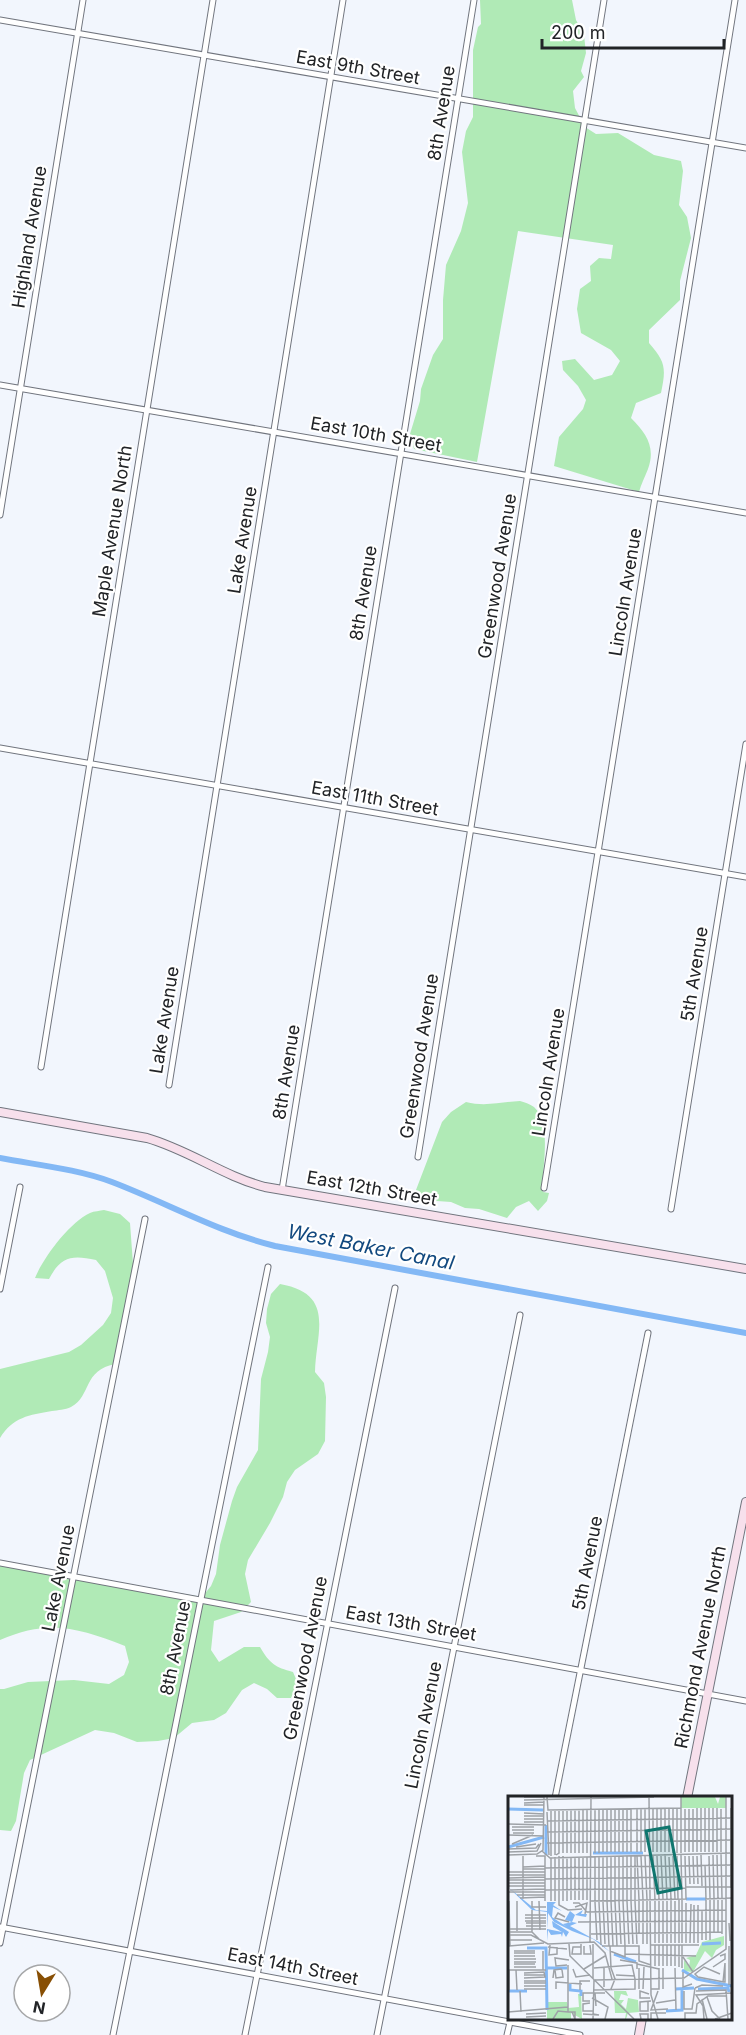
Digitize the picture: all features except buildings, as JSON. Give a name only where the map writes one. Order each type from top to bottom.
[{"type":"street","name":"Highland Avenue","points":[[0,515],[83,0]]},
{"type":"street","name":"Maple Avenue North","points":[[41,1067],[213,0]]},
{"type":"street","name":"Lake Avenue","points":[[169,1085],[344,0]]},
{"type":"street","name":"8th Avenue","points":[[282,1190],[474,0]]},
{"type":"street","name":"Greenwood Avenue","points":[[418,1157],[604,0]]},
{"type":"street","name":"Lincoln Avenue","points":[[544,1188],[735,0]]},
{"type":"street","name":"East 9th Street","points":[[0,20],[746,148]]},
{"type":"street","name":"East 10th Street","points":[[0,385],[746,513]]},
{"type":"street","name":"5th Avenue","points":[[671,1209],[746,744]]},
{"type":"street","name":"East 11th Street","points":[[0,748],[746,877]]},
{"type":"street","name":"East 12th Street","points":[[0,1112],[147,1138],[170,1146],[236,1178],[282,1190],[746,1269]]},
{"type":"street","points":[[0,1288],[21,1187]]},
{"type":"street","name":"Lake Avenue","points":[[0,1943],[146,1219]]},
{"type":"street","name":"8th Avenue","points":[[113,2035],[268,1267]]},
{"type":"street","name":"Greenwood Avenue","points":[[245,2035],[395,1288]]},
{"type":"street","name":"Lincoln Avenue","points":[[376,2035],[520,1315]]},
{"type":"street","name":"5th Avenue","points":[[555,1796],[648,1333]]},
{"type":"street","name":"Richmond Avenue North","points":[[687,1796],[746,1502]]},
{"type":"street","name":"East 13th Street","points":[[0,1563],[746,1701]]},
{"type":"street","name":"East 14th Street","points":[[2,1928],[508,2020]]},
{"type":"street","points":[[507,2035],[510,2020]]},
{"type":"street","name":"East 14th Street","points":[[510,2020],[580,2035]]},
{"type":"street","points":[[639,2035],[642,2020]]},
{"type":"green space","points":[[480,0],[572,0],[576,20],[584,35],[586,53],[581,71],[584,77],[573,91],[575,108],[585,127],[596,134],[618,133],[654,155],[681,161],[683,171],[679,205],[687,217],[691,238],[680,281],[680,300],[649,330],[649,343],[662,361],[664,378],[661,393],[636,403],[631,418],[645,435],[651,454],[639,492],[554,466],[559,437],[583,409],[586,400],[578,386],[563,370],[562,361],[575,359],[594,380],[612,375],[620,361],[611,350],[581,333],[577,309],[580,289],[591,281],[590,266],[599,258],[611,259],[613,245],[518,231],[477,462],[414,449],[410,434],[420,401],[421,389],[433,355],[443,339],[446,265],[461,231],[468,203],[462,152],[466,131],[473,117],[473,50],[478,27],[481,24]]},
{"type":"green space","points":[[520,1101],[534,1107],[540,1115],[545,1135],[543,1192],[549,1193],[547,1201],[538,1211],[529,1201],[516,1207],[507,1218],[479,1209],[465,1208],[451,1202],[411,1203],[442,1122],[451,1112],[466,1102],[486,1104]]},
{"type":"green space","points":[[104,1210],[120,1214],[130,1223],[133,1264],[116,1364],[105,1367],[92,1377],[78,1402],[71,1407],[22,1418],[10,1425],[0,1438],[0,1369],[69,1352],[81,1345],[103,1325],[111,1313],[113,1298],[105,1271],[96,1260],[68,1259],[53,1271],[49,1279],[35,1278],[51,1251],[74,1224],[90,1213]]},
{"type":"green space","points":[[280,1284],[298,1289],[309,1296],[316,1306],[319,1329],[315,1372],[324,1383],[325,1441],[318,1454],[295,1470],[287,1482],[283,1497],[270,1523],[248,1560],[245,1574],[251,1602],[241,1612],[214,1621],[211,1650],[219,1662],[244,1647],[260,1647],[274,1664],[293,1672],[299,1686],[291,1698],[277,1698],[267,1689],[254,1683],[242,1690],[226,1713],[214,1720],[192,1723],[174,1738],[137,1742],[114,1733],[95,1730],[30,1760],[24,1773],[16,1821],[11,1831],[0,1830],[0,1689],[28,1682],[74,1680],[109,1684],[124,1675],[129,1662],[125,1646],[63,1628],[18,1633],[0,1640],[0,1562],[202,1597],[211,1586],[216,1574],[220,1545],[237,1487],[258,1450],[261,1379],[270,1337],[266,1323],[267,1309],[271,1294]]},
{"type":"waterway","name":"West Baker Canal","points":[[0,1158],[71,1171],[112,1182],[233,1233],[275,1246],[746,1333]]}]
